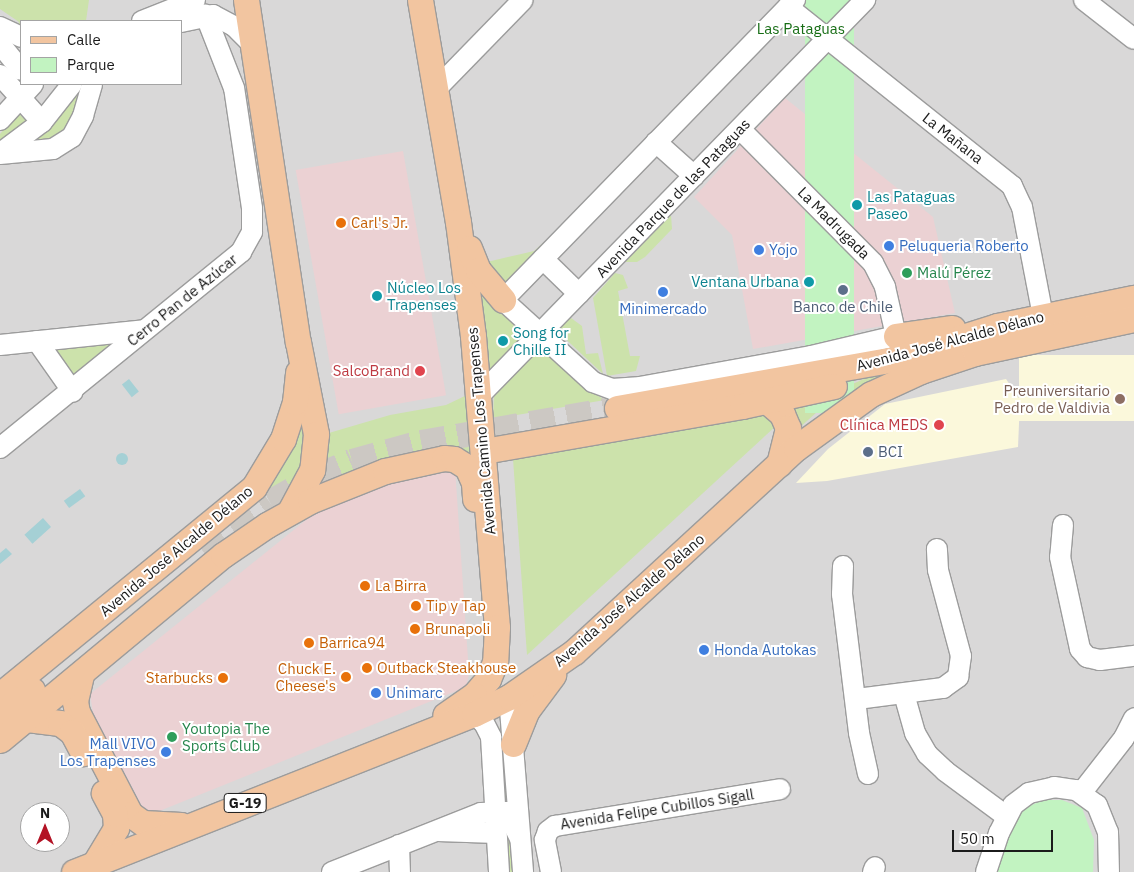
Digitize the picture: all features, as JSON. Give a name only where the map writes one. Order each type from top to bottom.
[{"type":"main road","points":[[246,0],[298,342],[316,434],[312,470],[290,511]]},
{"type":"main road","name":"Avenida Camino Los Trapenses","points":[[420,0],[458,222],[480,395],[497,626],[509,697]]},
{"type":"main road","points":[[458,222],[478,270],[503,300]]},
{"type":"main road","name":"Avenida José Alcalde Délano","points":[[617,408],[890,360],[997,326],[1134,298]]},
{"type":"main road","name":"Avenida José Alcalde Délano","points":[[85,868],[416,735],[474,714],[509,697],[574,652],[815,432],[852,405],[921,371],[1004,346],[1134,319]]},
{"type":"main road","points":[[896,336],[979,325],[997,326]]},
{"type":"main road","name":"Avenida José Alcalde Délano","points":[[0,695],[254,487],[269,467],[290,422],[298,384],[298,342]]},
{"type":"main road","points":[[484,451],[767,401],[854,380],[890,360]]},
{"type":"main road","points":[[767,401],[782,414],[788,428],[779,464]]},
{"type":"main road","points":[[0,740],[81,675],[223,555],[290,511],[384,471],[434,459],[454,459],[467,467],[472,476],[481,549],[494,584]]},
{"type":"main road","name":"Avenida José Alcalde Délano","points":[[0,717],[203,551]]},
{"type":"main road","name":"Avenida Camino Los Trapenses","points":[[416,735],[485,684],[495,662],[497,626]]},
{"type":"main road","points":[[513,744],[535,697],[574,652]]},
{"type":"main road","points":[[81,675],[75,701],[77,712],[130,814],[143,823],[189,825]]},
{"type":"main road","points":[[27,719],[60,722],[72,732],[115,814],[115,835],[85,868]]},
{"type":"street","points":[[436,89],[523,0]]},
{"type":"street","name":"Avenida Parque de las Pataguas","points":[[480,395],[865,0]]},
{"type":"street","points":[[1084,0],[1134,39]]},
{"type":"street","points":[[791,4],[503,300],[593,382],[618,390],[734,371],[896,336]]},
{"type":"street","name":"La Mañana","points":[[791,4],[826,40],[1012,186],[1022,207],[1043,316]]},
{"type":"street","points":[[182,21],[200,7]]},
{"type":"street","points":[[146,20],[200,7],[230,23],[252,44]]},
{"type":"street","name":"Cerro Pan de Azúcar","points":[[0,448],[73,392],[144,330],[241,252],[252,232],[252,208],[234,88],[228,67],[200,7]]},
{"type":"street","points":[[0,27],[20,37]]},
{"type":"street","points":[[0,44],[20,69]]},
{"type":"street","points":[[430,55],[450,65],[464,60]]},
{"type":"street","points":[[0,75],[20,84]]},
{"type":"street","points":[[0,153],[24,138],[48,114],[71,85]]},
{"type":"street","points":[[0,153],[53,149],[72,137],[83,116],[92,85]]},
{"type":"street","points":[[0,120],[29,88],[48,114]]},
{"type":"street","name":"La Madrugada","points":[[740,128],[873,263],[885,287],[896,336]]},
{"type":"street","points":[[656,142],[694,176]]},
{"type":"street","points":[[543,259],[579,294]]},
{"type":"street","points":[[0,345],[144,330]]},
{"type":"street","points":[[37,341],[73,392]]},
{"type":"street","points":[[1063,525],[1060,557],[1080,649],[1087,657],[1100,660],[1134,656]]},
{"type":"street","points":[[857,699],[909,694],[947,686],[955,681],[961,668],[955,630],[938,570],[937,549]]},
{"type":"street","points":[[843,566],[842,594],[857,699],[859,733],[868,774]]},
{"type":"street","points":[[909,694],[915,733],[928,754],[945,772],[1010,810]]},
{"type":"street","points":[[509,697],[523,872]]},
{"type":"street","points":[[474,714],[484,724],[491,737],[499,872]]},
{"type":"street","points":[[1086,795],[1124,738],[1134,718]]},
{"type":"street","points":[[1086,795],[1134,743]]},
{"type":"street","name":"Avenida Felipe Cubillos Sigall","points":[[551,872],[546,840],[548,831],[555,826],[780,788]]},
{"type":"street","points":[[986,872],[1010,810],[1029,793],[1045,788],[1068,788],[1086,795],[1106,822],[1108,872]]},
{"type":"street","points":[[332,872],[473,814],[495,810],[510,815],[520,838]]},
{"type":"street","points":[[433,831],[496,833]]},
{"type":"street","points":[[399,845],[400,872]]},
{"type":"shaded area","points":[[0,0],[1134,0],[1134,872],[0,872]]},
{"type":"shaded area","points":[[785,98],[933,217],[955,313],[753,349],[732,235],[694,197]]},
{"type":"shaded area","points":[[403,151],[446,395],[339,414],[296,170]]},
{"type":"shaded area","points":[[1019,355],[1134,355],[1134,421],[1019,421]]},
{"type":"shaded area","name":"Clínica MEDS","points":[[1006,379],[1020,400],[1018,447],[827,481],[796,483],[828,449],[885,404]]},
{"type":"shaded area","points":[[455,468],[469,674],[466,687],[147,816],[93,713],[90,694],[311,516],[334,502],[381,485]]},
{"type":"green space","points":[[0,0],[89,0],[86,20],[20,20],[20,28],[17,27],[19,22],[0,9]]},
{"type":"green space","points":[[805,0],[854,0],[854,413],[805,413]]},
{"type":"green space","points":[[83,85],[69,137],[22,150],[39,138]]},
{"type":"green space","points":[[18,113],[31,125],[0,148],[0,134]]},
{"type":"green space","points":[[671,215],[672,229],[645,257],[637,262],[625,262]]},
{"type":"green space","points":[[545,241],[548,243],[506,286],[487,262],[534,251]]},
{"type":"green space","points":[[615,273],[623,275],[628,288],[618,291],[630,356],[640,356],[636,371],[607,376],[593,298]]},
{"type":"green space","points":[[479,293],[525,335],[491,372],[489,370]]},
{"type":"green space","points":[[571,318],[582,326],[586,354],[598,353],[603,374],[556,330]]},
{"type":"green space","points":[[975,342],[881,376],[817,412],[798,429],[781,404],[843,388],[885,370]]},
{"type":"green space","points":[[115,343],[78,375],[73,375],[53,347]]},
{"type":"green space","points":[[541,347],[585,388],[605,400],[493,419],[494,394],[537,348]]},
{"type":"green space","points":[[469,394],[474,456],[308,495],[322,435],[390,415],[446,405]]},
{"type":"green space","points":[[301,412],[310,460],[276,511],[266,493],[248,505]]},
{"type":"green space","points":[[765,414],[777,425],[527,655],[513,459]]},
{"type":"green space","points":[[499,725],[512,817],[516,872],[509,872]]},
{"type":"green space","points":[[1043,800],[1062,800],[1082,808],[1094,840],[1093,872],[995,872],[1012,821],[1023,809]]},
{"type":"water","points":[[129,379],[139,392],[132,397],[122,385]]},
{"type":"water","points":[[124,453],[127,454],[127,464],[120,465],[117,464],[116,457],[117,454]]},
{"type":"water","points":[[80,489],[85,496],[69,508],[64,501]]},
{"type":"water","points":[[43,518],[51,527],[32,544],[24,535]]},
{"type":"water","points":[[6,548],[12,554],[0,564],[0,553]]},
{"type":"tunnel","points":[[203,551],[270,502],[316,476],[352,461],[421,442],[617,408]]},
{"type":"place","name":"Las Pataguas Paseo","points":[[857,205]]},
{"type":"place","name":"Carl's Jr.","points":[[341,223]]},
{"type":"place","name":"Peluqueria Roberto","points":[[889,246]]},
{"type":"place","name":"Yojo","points":[[759,250]]},
{"type":"place","name":"Malú Pérez","points":[[907,273]]},
{"type":"place","name":"Ventana Urbana","points":[[809,282]]},
{"type":"place","name":"Banco de Chile","points":[[843,290]]},
{"type":"place","name":"Minimercado","points":[[663,292]]},
{"type":"place","name":"Núcleo Los Trapenses","points":[[377,296]]},
{"type":"place","name":"Song for Chille II","points":[[503,341]]},
{"type":"place","name":"SalcoBrand","points":[[420,371]]},
{"type":"place","name":"Preuniversitario Pedro de Valdivia","points":[[1120,399]]},
{"type":"place","name":"Clínica MEDS","points":[[939,425]]},
{"type":"place","name":"BCI","points":[[868,452]]},
{"type":"place","name":"La Birra","points":[[365,586]]},
{"type":"place","name":"Tip y Tap","points":[[416,606]]},
{"type":"place","name":"Brunapoli","points":[[415,629]]},
{"type":"place","name":"Barrica94","points":[[309,643]]},
{"type":"place","name":"Honda Autokas","points":[[704,650]]},
{"type":"place","name":"Outback Steakhouse","points":[[367,668]]},
{"type":"place","name":"Chuck E. Cheese's","points":[[346,677]]},
{"type":"place","name":"Starbucks","points":[[223,678]]},
{"type":"place","name":"Unimarc","points":[[376,693]]},
{"type":"place","name":"Youtopia The Sports Club","points":[[172,737]]},
{"type":"place","name":"Mall VIVO Los Trapenses","points":[[166,752]]},
{"type":"park label","name":"Las Pataguas","points":[[801,29]]}]
